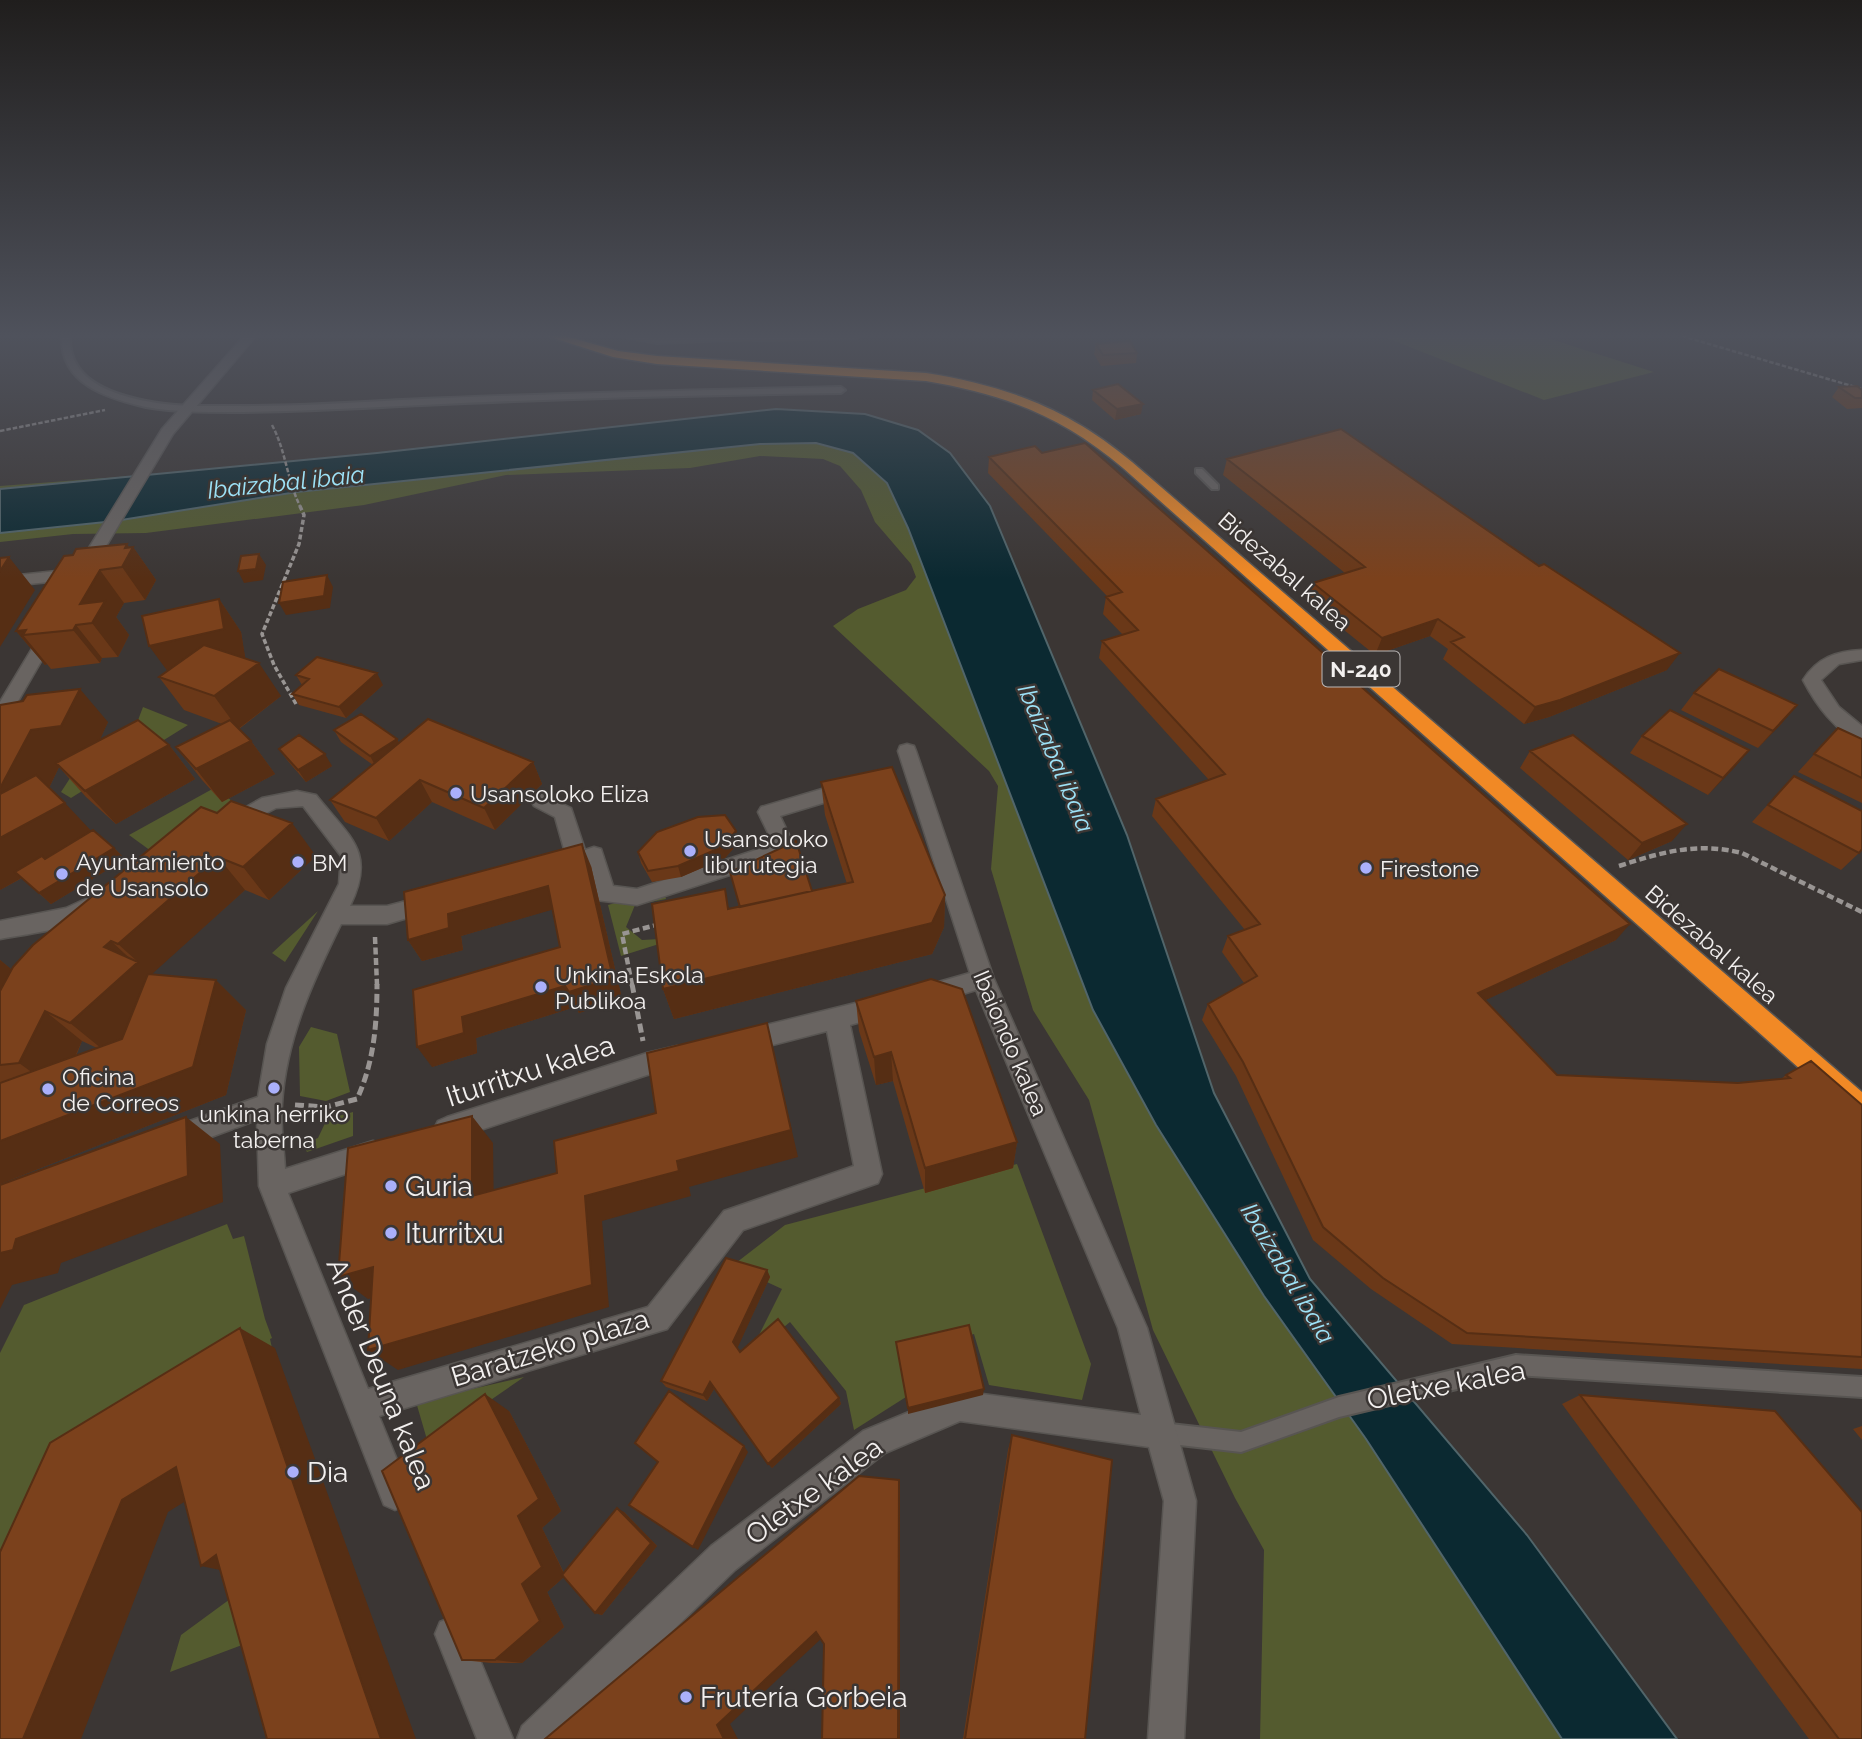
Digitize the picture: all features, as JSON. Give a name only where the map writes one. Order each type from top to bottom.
[{"type":"highway","name":"Bidezabal kalea","points":[[1059,417],[1100,443],[1173,505],[1862,1108]]},
{"type":"street","points":[[72,592],[146,465],[178,417]]},
{"type":"street","points":[[0,582],[107,572]]},
{"type":"street","points":[[0,718],[59,615]]},
{"type":"street","points":[[1862,654],[1826,662],[1817,670],[1812,680],[1819,696],[1862,735]]},
{"type":"street","name":"Ibaiondo kalea","points":[[907,751],[983,979],[1132,1328],[1162,1433]]},
{"type":"street","points":[[541,801],[564,813],[604,894],[637,897],[769,854],[780,837],[768,812],[861,784]]},
{"type":"street","name":"Ander Deuna kalea","points":[[212,836],[274,800],[291,797],[309,800],[351,855],[350,884],[298,988],[279,1044],[269,1104],[272,1186],[406,1522]]},
{"type":"street","points":[[540,871],[586,858]]},
{"type":"street","points":[[0,930],[67,928],[113,893]]},
{"type":"street","points":[[334,915],[387,915],[451,897]]},
{"type":"street","name":"Iturritxu kalea","points":[[427,1135],[647,1064],[836,1019],[983,979]]},
{"type":"street","name":"Baratzeko plaza","points":[[359,1407],[657,1319],[734,1220],[869,1174],[836,1019]]},
{"type":"street","points":[[154,1146],[269,1104]]},
{"type":"street","points":[[272,1186],[401,1144]]},
{"type":"street","name":"Oletxe kalea","points":[[535,1739],[723,1558],[874,1442],[960,1406],[1162,1433]]},
{"type":"street","points":[[1162,1433],[1180,1501],[1166,1739]]},
{"type":"street","points":[[443,1611],[495,1739]]},
{"type":"lane","points":[[1199,471],[1215,487]]},
{"type":"lane","name":"Oletxe kalea","points":[[1162,1433],[1241,1442],[1339,1407],[1516,1365],[1862,1387]]},
{"type":"path","points":[[0,431],[72,417]]},
{"type":"path","points":[[266,417],[280,440],[294,495],[303,515],[299,544],[262,634],[274,664],[296,704]]},
{"type":"path","points":[[1615,867],[1677,847],[1723,848],[1742,853],[1862,912]]},
{"type":"path","points":[[269,1104],[326,1107],[357,1099],[368,1080],[377,1020],[375,915]]},
{"type":"path","name":"Iturritxu kalea","points":[[647,1064],[622,934],[669,921]]},
{"type":"green space","points":[[855,417],[994,582],[1159,1130],[1577,1739],[1260,1739],[1264,1550],[1235,1498],[1153,1330],[1089,1100],[1033,1010],[991,869],[998,786],[989,771],[833,626],[858,609],[906,590],[916,577],[911,564],[875,522],[861,490],[840,466],[823,459],[760,456],[690,468],[506,475],[364,505],[146,533],[73,534],[0,542],[0,486],[461,451]]},
{"type":"green space","points":[[143,707],[188,725],[71,798],[61,792],[76,769],[127,749]]},
{"type":"green space","points":[[216,787],[234,803],[151,851],[129,835]]},
{"type":"green space","points":[[663,889],[666,899],[635,905],[626,927],[642,940],[678,938],[621,956],[608,905]]},
{"type":"green space","points":[[318,911],[285,962],[272,953]]},
{"type":"green space","points":[[311,1027],[337,1034],[350,1092],[326,1101],[300,1096],[299,1047]]},
{"type":"green space","points":[[353,1112],[353,1136],[307,1152],[302,1144],[318,1138],[327,1119]]},
{"type":"green space","points":[[1017,1164],[1091,1364],[1082,1400],[989,1385],[974,1334],[909,1353],[917,1390],[854,1430],[846,1391],[790,1322],[748,1357],[782,1289],[732,1266],[785,1225]]},
{"type":"green space","points":[[227,1224],[233,1239],[244,1236],[272,1338],[272,1348],[0,1671],[0,1353],[24,1305]]},
{"type":"green space","points":[[524,1377],[428,1443],[416,1402]]},
{"type":"green space","points":[[256,1580],[271,1634],[170,1672],[181,1635]]},
{"type":"water","name":"Ibaizabal ibaia","points":[[702,417],[875,417],[918,430],[950,453],[990,506],[1127,835],[1214,1093],[1310,1279],[1527,1535],[1677,1739],[1562,1739],[1366,1439],[1264,1296],[1156,1125],[1093,1010],[908,528],[887,483],[853,453],[816,443],[760,444],[297,492],[115,521],[0,533],[0,489],[377,453]]},
{"type":"building","points":[[1341,429],[1539,566],[1544,564],[1680,653],[1560,700],[1535,707],[1451,642],[1464,637],[1438,619],[1382,638],[1313,583],[1365,567],[1227,459]]},
{"type":"building","name":"Firestone","points":[[1085,443],[1630,924],[1478,993],[1557,1075],[1738,1083],[1790,1078],[1786,1075],[1811,1061],[1862,1105],[1862,1357],[1467,1333],[1383,1278],[1323,1227],[1243,1062],[1208,1004],[1257,976],[1228,936],[1260,924],[1156,799],[1225,774],[1102,641],[1138,630],[1106,597],[1122,592],[989,457],[1035,446],[1042,453]]},
{"type":"building","points":[[127,544],[125,548],[133,547],[122,567],[100,570],[80,604],[105,601],[92,623],[76,625],[73,630],[23,635],[26,630],[16,631],[64,556],[73,555],[76,549]]},
{"type":"building","points":[[259,554],[256,569],[238,571],[241,556]]},
{"type":"building","points":[[9,557],[0,571],[0,558]]},
{"type":"building","points":[[327,575],[324,596],[279,603],[283,582]]},
{"type":"building","points":[[219,599],[224,629],[149,646],[142,616]]},
{"type":"building","points":[[204,645],[259,663],[214,696],[159,677]]},
{"type":"building","points":[[317,657],[377,673],[339,707],[292,694],[309,679],[296,675]]},
{"type":"building","points":[[1719,669],[1797,705],[1773,731],[1694,693]]},
{"type":"building","points":[[80,689],[61,726],[31,730],[0,788],[0,705],[23,701],[27,695]]},
{"type":"building","points":[[1670,710],[1749,750],[1723,778],[1642,736]]},
{"type":"building","points":[[361,714],[397,739],[370,756],[334,730]]},
{"type":"building","points":[[428,719],[533,762],[484,808],[420,780],[376,818],[330,800]]},
{"type":"building","points":[[138,720],[169,745],[85,791],[56,763]]},
{"type":"building","points":[[230,720],[251,741],[196,769],[176,747]]},
{"type":"building","points":[[1838,728],[1862,739],[1862,778],[1814,754]]},
{"type":"building","points":[[299,735],[325,754],[298,770],[279,749]]},
{"type":"building","points":[[1573,735],[1687,824],[1642,843],[1530,751]]},
{"type":"building","points":[[892,767],[945,895],[932,923],[663,989],[652,904],[725,889],[728,909],[853,882],[821,782]]},
{"type":"building","points":[[36,775],[65,803],[0,838],[0,794]]},
{"type":"building","points":[[1794,776],[1862,811],[1862,849],[1859,853],[1768,805]]},
{"type":"building","points":[[231,801],[292,823],[243,867],[218,857],[118,944],[111,941],[104,947],[138,962],[70,1023],[45,1011],[19,1063],[0,1065],[0,991],[13,967],[33,945],[201,807],[217,813]]},
{"type":"building","points":[[725,815],[736,831],[722,847],[678,866],[648,871],[638,852],[657,832],[698,817]]},
{"type":"building","points":[[93,830],[114,848],[39,893],[15,872],[42,856],[45,859]]},
{"type":"building","points":[[796,841],[812,891],[740,907],[730,872]]},
{"type":"building","points":[[582,844],[613,978],[569,992],[565,986],[462,1017],[464,1033],[417,1047],[413,990],[560,947],[548,886],[448,914],[449,928],[408,940],[404,892]]},
{"type":"building","points":[[148,974],[216,980],[193,1067],[0,1141],[0,1083],[122,1039]]},
{"type":"building","points":[[931,979],[962,989],[1017,1142],[925,1168],[891,1052],[874,1057],[856,1001]]},
{"type":"building","points":[[767,1023],[791,1130],[677,1161],[679,1171],[585,1196],[592,1285],[368,1350],[373,1267],[338,1277],[348,1148],[472,1116],[472,1196],[557,1173],[554,1141],[656,1113],[647,1053]]},
{"type":"building","points":[[186,1117],[188,1176],[16,1239],[13,1250],[0,1253],[0,1185]]},
{"type":"building","points":[[726,1258],[767,1270],[733,1342],[740,1352],[778,1319],[839,1398],[768,1464],[710,1382],[703,1395],[661,1381]]},
{"type":"building","points":[[969,1325],[984,1389],[908,1408],[896,1342]]},
{"type":"building","points":[[240,1328],[381,1739],[267,1739],[216,1555],[201,1566],[176,1467],[122,1500],[23,1739],[0,1739],[0,1552],[50,1443]]},
{"type":"building","points":[[669,1391],[744,1446],[693,1547],[629,1505],[658,1462],[635,1443]]},
{"type":"building","points":[[485,1394],[539,1499],[518,1516],[542,1567],[522,1584],[540,1621],[495,1660],[462,1660],[382,1471]]},
{"type":"building","points":[[1580,1395],[1775,1411],[1862,1512],[1862,1739],[1839,1739]]},
{"type":"building","points":[[1012,1435],[1112,1460],[1085,1739],[965,1739]]},
{"type":"building","points":[[859,1476],[899,1480],[898,1739],[822,1739],[824,1644],[816,1632],[717,1725],[724,1739],[545,1739]]},
{"type":"building","points":[[617,1508],[651,1543],[595,1613],[562,1575]]},
{"type":"place","name":"Usansoloko Eliza","points":[[456,793]]},
{"type":"place","name":"Usansoloko liburutegia","points":[[690,851]]},
{"type":"place","name":"BM","points":[[298,862]]},
{"type":"place","name":"Firestone","points":[[1366,868]]},
{"type":"place","name":"Ayuntamiento de Usansolo","points":[[62,874]]},
{"type":"place","name":"Unkina Eskola Publikoa","points":[[541,987]]},
{"type":"place","name":"unkina herriko taberna","points":[[274,1088]]},
{"type":"place","name":"Oficina de Correos","points":[[48,1089]]},
{"type":"place","name":"Guria","points":[[391,1186]]},
{"type":"place","name":"Iturritxu","points":[[391,1233]]},
{"type":"place","name":"Dia","points":[[293,1472]]},
{"type":"place","name":"Frutería Gorbeia","points":[[686,1697]]}]
